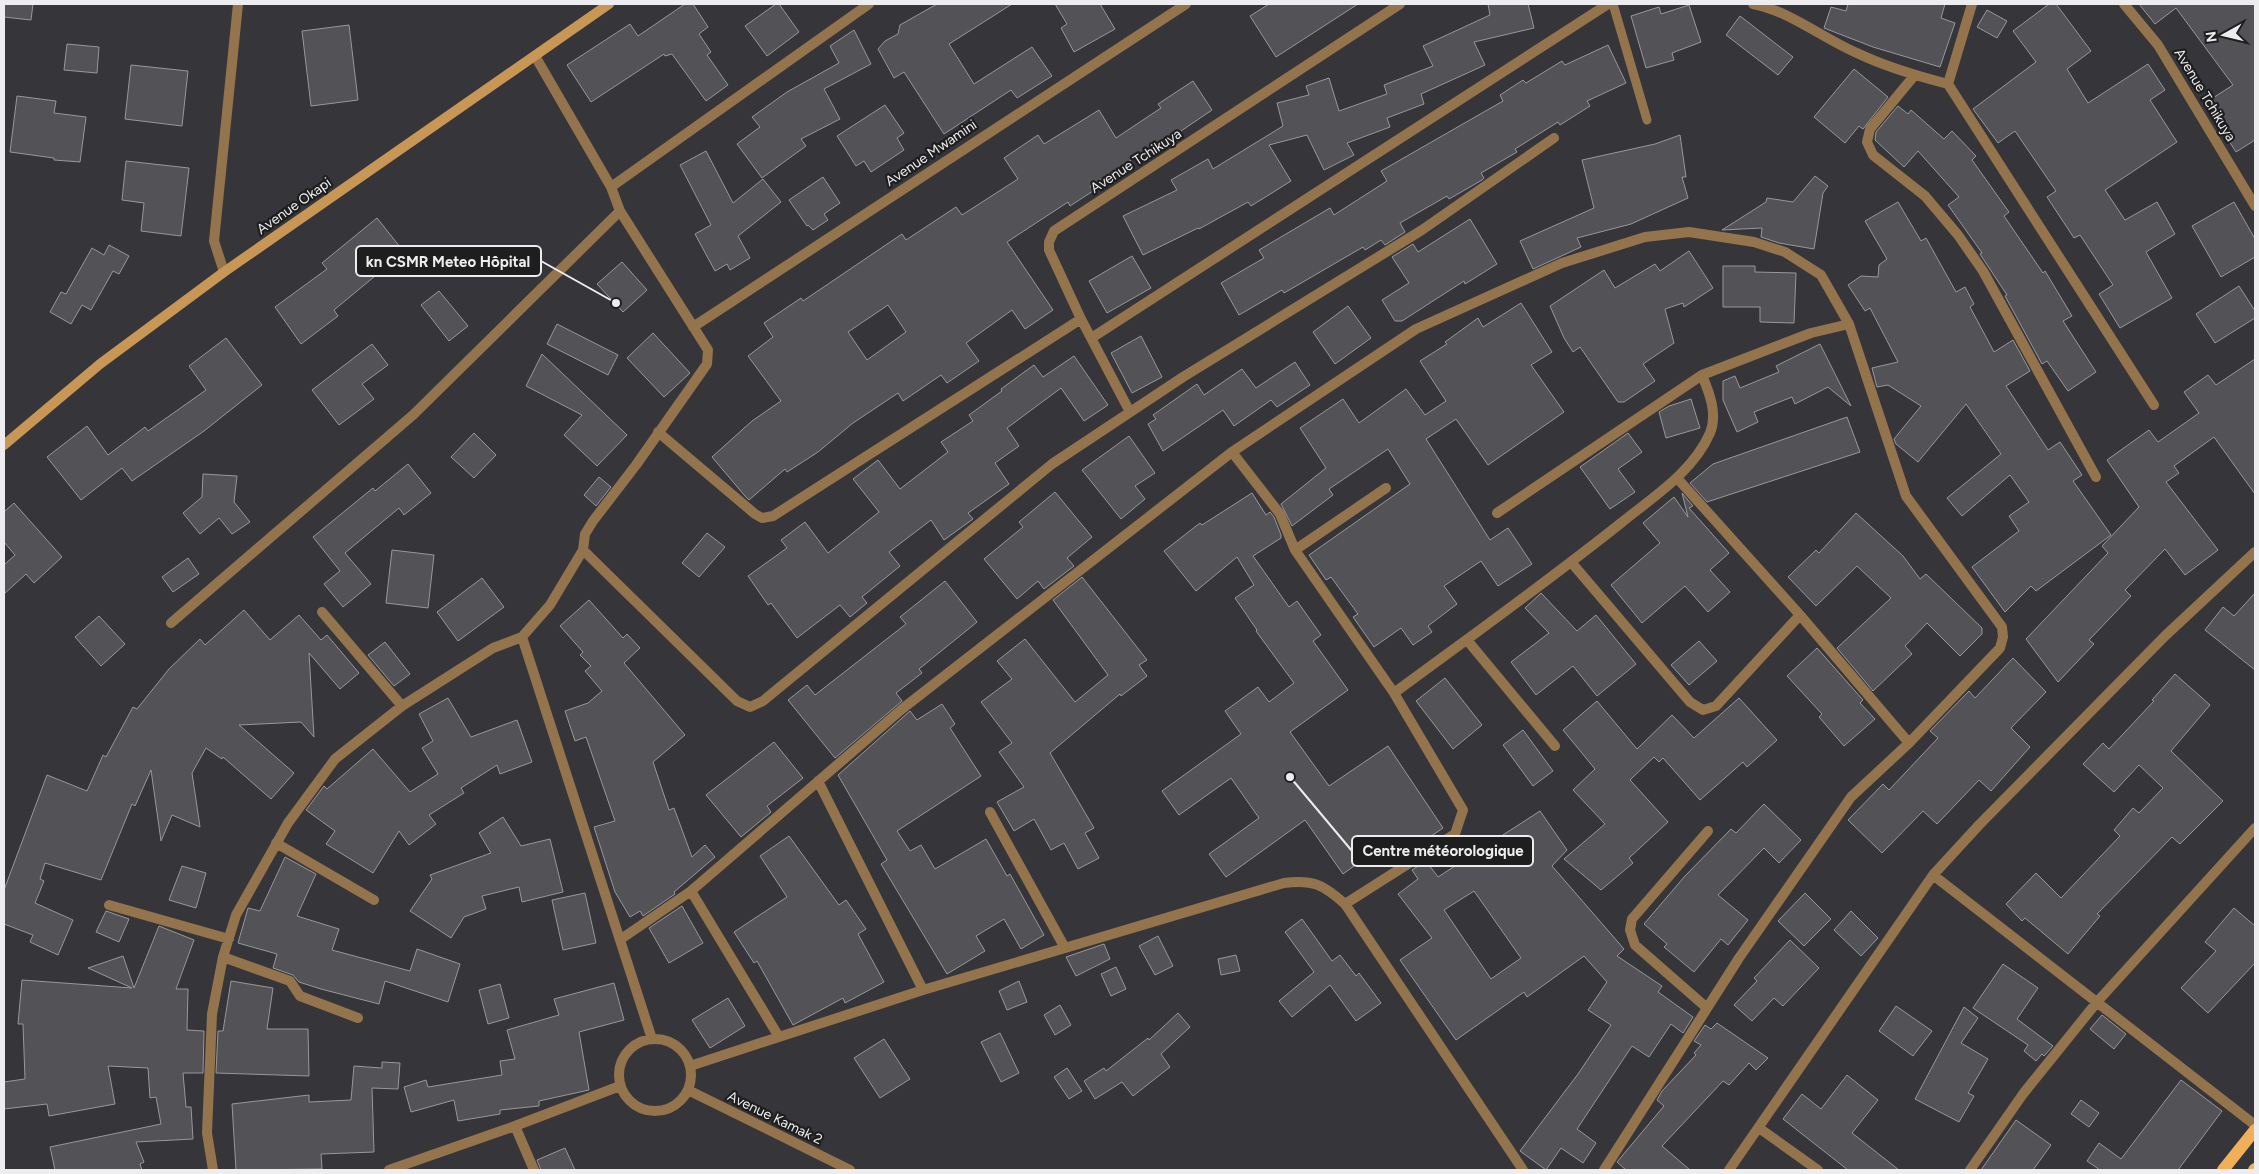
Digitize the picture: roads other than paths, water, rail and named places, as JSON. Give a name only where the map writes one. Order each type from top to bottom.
[{"type":"main road","points":[[2223,1170],[2255,1130]]},
{"type":"street","points":[[224,272],[214,241],[238,4]]},
{"type":"street","name":"Avenue Okapi","points":[[4,444],[100,364],[224,272],[609,4]]},
{"type":"street","points":[[611,187],[870,4]]},
{"type":"street","name":"Avenue Mwamini","points":[[693,327],[1174,7],[1186,4]]},
{"type":"street","name":"Avenue Tchikuya","points":[[1130,412],[1093,337],[1081,319],[1049,250],[1049,242],[1054,232],[1400,4]]},
{"type":"street","points":[[1093,337],[1608,4]]},
{"type":"street","points":[[1753,4],[1769,7],[1856,53],[1914,76],[1948,84],[2154,405]]},
{"type":"street","points":[[1948,84],[1972,4]]},
{"type":"street","name":"Avenue Tchikuya","points":[[2124,4],[2158,45],[2254,199]]},
{"type":"street","points":[[213,1170],[207,1133],[212,1014],[224,956],[236,915],[288,823],[336,759],[402,706],[493,648],[522,637],[550,605],[583,550],[585,534],[593,521],[636,465],[707,364],[708,350],[620,211],[611,187],[536,56]]},
{"type":"street","points":[[1914,76],[1870,129],[1867,142],[1873,155],[1925,196],[1958,235],[1983,272],[2096,477]]},
{"type":"street","points":[[583,550],[737,701],[750,707],[763,701],[1052,464],[1182,377],[1422,230],[1554,138]]},
{"type":"street","points":[[171,623],[413,415],[620,211]]},
{"type":"street","points":[[621,939],[691,891],[902,709],[1232,452],[1416,329],[1562,263],[1645,237],[1690,232],[1754,242],[1785,252],[1821,275],[1849,324],[1906,496],[2002,627],[2003,637],[2000,648],[1909,743],[1851,797],[1739,958],[1604,1170]]},
{"type":"street","points":[[658,432],[755,514],[762,518],[773,516],[1081,319]]},
{"type":"street","points":[[1497,513],[1702,375],[1811,333],[1849,324]]},
{"type":"street","points":[[1394,693],[1572,562],[1677,478],[1701,450],[1712,430],[1712,399],[1702,375]]},
{"type":"street","points":[[1232,452],[1280,514],[1295,550],[1394,693],[1463,810],[1455,834],[1345,904]]},
{"type":"street","points":[[1677,478],[1800,615],[1909,743]]},
{"type":"street","points":[[1295,550],[1386,488]]},
{"type":"street","points":[[1729,1170],[1933,875],[1979,825],[2165,636],[2255,552]]},
{"type":"street","points":[[1572,562],[1690,702],[1703,710],[1716,706],[1800,615]]},
{"type":"street","points":[[322,612],[402,706]]},
{"type":"street","points":[[522,637],[652,1039]]},
{"type":"street","points":[[1467,640],[1555,746]]},
{"type":"street","points":[[818,781],[923,990]]},
{"type":"street","points":[[990,812],[1065,948]]},
{"type":"street","points":[[1970,1170],[2023,1094],[2097,1002],[2255,828]]},
{"type":"street","points":[[1707,1008],[1635,945],[1630,930],[1632,920],[1708,831]]},
{"type":"street","points":[[276,843],[374,900]]},
{"type":"street","points":[[1933,875],[2255,1125]]},
{"type":"street","points":[[690,1066],[923,990],[1284,882],[1303,880],[1322,887],[1345,904],[1523,1170]]},
{"type":"street","points":[[691,891],[779,1037]]},
{"type":"street","points":[[110,905],[229,939]]},
{"type":"street","points":[[224,956],[290,981],[300,996],[358,1018]]},
{"type":"street","points":[[652,1039],[672,1043],[686,1056],[690,1066],[691,1078],[688,1090],[674,1106],[653,1112],[633,1104],[625,1096],[620,1086],[619,1073],[625,1055],[640,1042],[652,1039]]},
{"type":"street","points":[[389,1170],[515,1126],[620,1086]]},
{"type":"street","name":"Avenue Kamak 2","points":[[688,1090],[850,1170]]},
{"type":"street","points":[[515,1126],[534,1170]]},
{"type":"street","points":[[1759,1128],[1818,1170]]},
{"type":"lane","points":[[1613,4],[1647,120]]},
{"type":"place","name":"kn CSMR Meteo Hôpital","points":[[616,303]]},
{"type":"place","name":"Centre météorologique","points":[[1290,777]]}]
